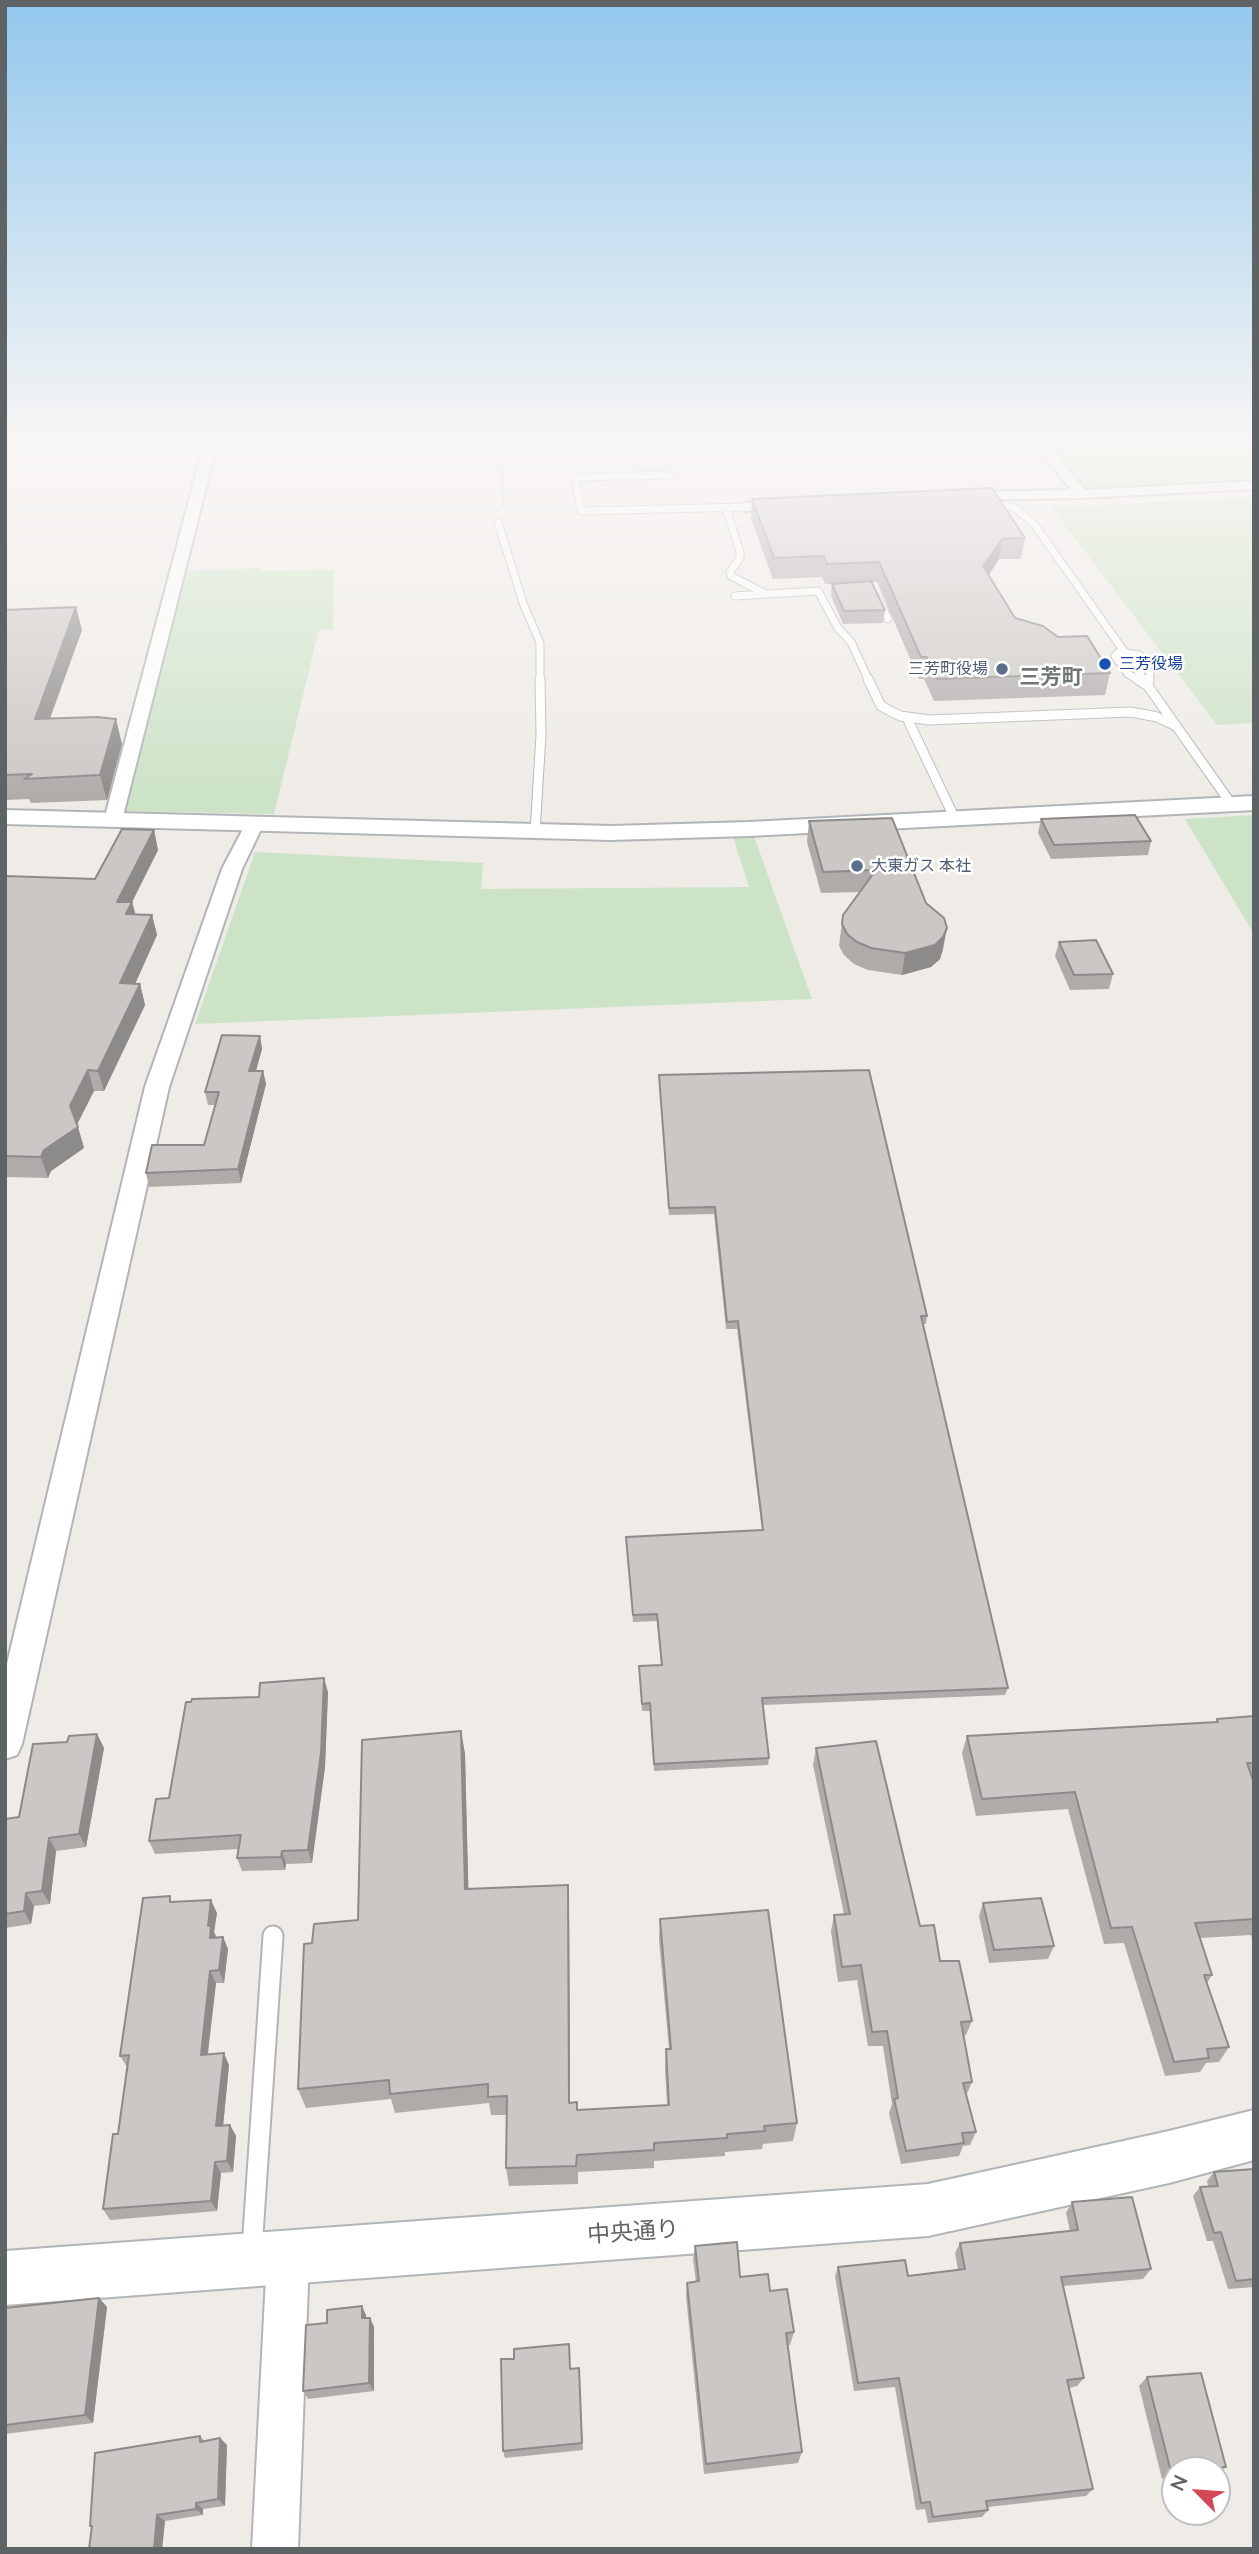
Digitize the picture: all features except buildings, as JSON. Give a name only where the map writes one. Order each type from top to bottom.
[{"type":"street","points":[[113,820],[180,563]]},
{"type":"street","points":[[5,817],[611,833],[1243,804]]},
{"type":"street","points":[[5,1744],[157,1087],[232,869],[255,823]]},
{"type":"street","name":"中央通り","points":[[5,2278],[928,2210],[1169,2157],[1254,2135]]},
{"type":"street","points":[[270,2259],[275,2549]]},
{"type":"lane","points":[[511,563],[523,603],[540,643],[541,735],[535,832]]},
{"type":"lane","points":[[736,563],[730,572],[732,576],[767,594]]},
{"type":"lane","points":[[1062,563],[1124,651]]},
{"type":"lane","points":[[873,587],[888,619]]},
{"type":"lane","points":[[735,596],[822,590],[838,628],[852,642],[881,706],[890,713],[907,718],[941,719],[1130,712],[1166,720],[1177,727]]},
{"type":"lane","points":[[1148,686],[1150,673],[1139,655],[1124,651],[1116,653],[1115,656],[1128,674],[1148,686],[1177,727],[1243,804]]},
{"type":"lane","points":[[907,718],[955,819]]},
{"type":"lane","points":[[270,2259],[273,1936]]},
{"type":"green space","points":[[1094,563],[1254,563],[1254,723],[1217,725]]},
{"type":"green space","points":[[260,568],[261,571],[334,570],[333,629],[319,630],[274,814],[124,811],[185,571]]},
{"type":"green space","points":[[1254,815],[1254,934],[1185,819]]},
{"type":"green space","points":[[754,836],[812,999],[195,1024],[255,852],[483,863],[481,889],[749,887],[733,837]]},
{"type":"place","name":"三芳役場","points":[[1105,664]]},
{"type":"place","name":"三芳町役場","points":[[1002,669]]},
{"type":"place","name":"大東ガス 本社","points":[[857,866]]},
{"type":"district","name":"三芳町","points":[[1051,677]]}]
